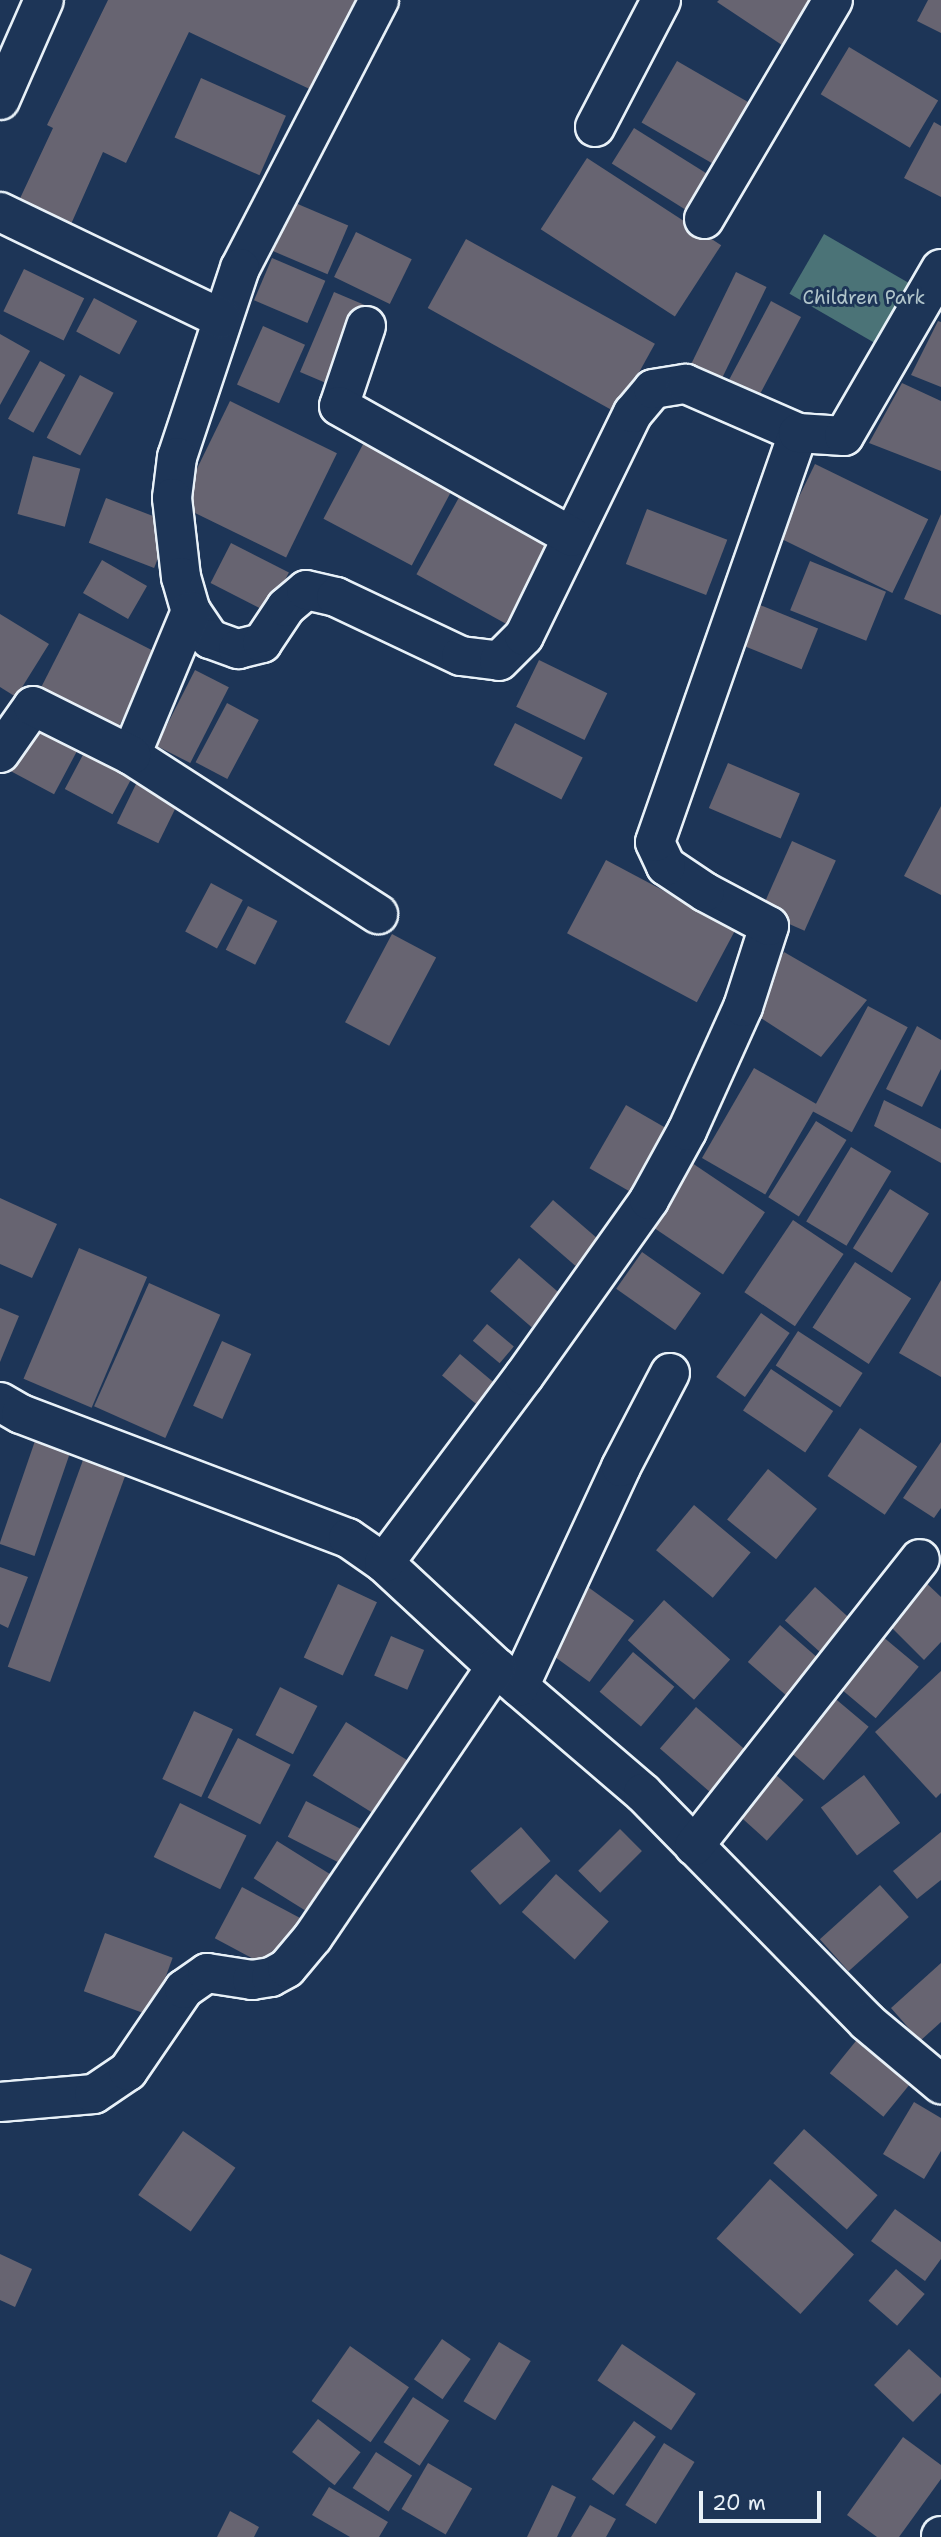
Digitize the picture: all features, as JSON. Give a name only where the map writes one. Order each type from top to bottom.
[{"type":"street","points":[[0,100],[44,0]]},
{"type":"street","points":[[379,0],[265,215],[240,268],[177,457],[172,498],[181,577],[191,611],[210,639],[238,649],[262,643],[285,607],[306,590],[336,597],[461,656],[499,661],[524,636],[633,412],[653,389],[686,384],[798,433],[844,436],[941,269]]},
{"type":"street","points":[[595,127],[661,0]]},
{"type":"street","points":[[704,219],[833,0]]},
{"type":"street","points":[[0,212],[222,319]]},
{"type":"street","points":[[366,326],[339,406],[572,537]]},
{"type":"street","points":[[384,1563],[524,1376],[649,1199],[687,1131],[743,1007],[769,926],[705,892],[666,866],[655,842],[798,433]]},
{"type":"street","points":[[131,755],[191,611]]},
{"type":"street","points":[[0,753],[33,706],[131,755],[379,914]]},
{"type":"street","points":[[0,2102],[94,2094],[128,2071],[184,1989],[207,1972],[252,1980],[271,1977],[287,1968],[508,1677],[670,1373]]},
{"type":"street","points":[[0,1402],[21,1414],[348,1538],[384,1563],[508,1677],[643,1793],[867,2022],[941,2084]]},
{"type":"street","points":[[694,1846],[920,1559]]},
{"type":"green space","name":"Children Park","points":[[824,234],[911,284],[876,344],[790,294]]},
{"type":"building","points":[[108,0],[362,0],[318,93],[189,32],[126,163],[103,152],[68,231],[16,207],[53,128],[47,125]]},
{"type":"building","points":[[829,0],[794,53],[717,2]]},
{"type":"building","points":[[928,0],[941,0],[941,33],[917,21]]},
{"type":"building","points":[[849,47],[938,101],[910,148],[821,94]]},
{"type":"building","points":[[677,61],[763,110],[727,172],[642,122]]},
{"type":"building","points":[[201,78],[286,116],[260,175],[175,137]]},
{"type":"building","points":[[934,122],[941,126],[941,197],[904,178]]},
{"type":"building","points":[[634,128],[723,184],[701,219],[612,164]]},
{"type":"building","points":[[587,158],[721,245],[675,316],[541,229]]},
{"type":"building","points":[[293,202],[348,225],[328,274],[272,251]]},
{"type":"building","points":[[356,232],[412,259],[390,304],[334,277]]},
{"type":"building","points":[[466,239],[655,344],[617,413],[428,308]]},
{"type":"building","points":[[272,258],[325,281],[307,323],[254,300]]},
{"type":"building","points":[[24,269],[84,298],[64,341],[3,311]]},
{"type":"building","points":[[736,272],[767,287],[722,379],[691,364]]},
{"type":"building","points":[[334,292],[365,305],[331,385],[300,372]]},
{"type":"building","points":[[94,298],[137,321],[119,355],[76,332]]},
{"type":"building","points":[[771,301],[801,317],[759,396],[729,380]]},
{"type":"building","points":[[938,321],[941,322],[941,387],[911,375]]},
{"type":"building","points":[[263,326],[305,345],[279,403],[237,384]]},
{"type":"building","points":[[0,334],[30,351],[0,405]]},
{"type":"building","points":[[40,361],[65,375],[33,433],[8,419]]},
{"type":"building","points":[[80,375],[114,393],[80,456],[47,438]]},
{"type":"building","points":[[902,383],[941,401],[941,471],[869,443]]},
{"type":"building","points":[[230,401],[337,453],[286,557],[179,505]]},
{"type":"building","points":[[369,433],[457,480],[412,566],[323,519]]},
{"type":"building","points":[[33,456],[80,469],[65,527],[17,514]]},
{"type":"building","points":[[815,464],[928,519],[892,593],[779,538]]},
{"type":"building","points":[[462,492],[556,544],[511,627],[416,574]]},
{"type":"building","points":[[106,498],[171,523],[154,568],[89,543]]},
{"type":"building","points":[[647,509],[727,540],[706,595],[626,564]]},
{"type":"building","points":[[941,514],[941,615],[904,599]]},
{"type":"building","points":[[231,543],[289,573],[268,613],[211,583]]},
{"type":"building","points":[[102,560],[147,586],[128,619],[83,593]]},
{"type":"building","points":[[810,561],[886,592],[866,641],[790,610]]},
{"type":"building","points":[[755,603],[818,628],[802,669],[739,644]]},
{"type":"building","points":[[79,613],[157,652],[118,728],[40,689]]},
{"type":"building","points":[[0,614],[49,644],[16,697],[0,687]]},
{"type":"building","points":[[539,660],[607,693],[585,740],[516,707]]},
{"type":"building","points":[[195,670],[229,687],[190,763],[156,746]]},
{"type":"building","points":[[227,703],[259,720],[227,779],[196,762]]},
{"type":"building","points":[[33,723],[79,747],[54,794],[8,770]]},
{"type":"building","points":[[515,723],[583,758],[561,799],[494,765]]},
{"type":"building","points":[[85,751],[133,776],[112,814],[65,789]]},
{"type":"building","points":[[728,763],[800,793],[781,839],[709,808]]},
{"type":"building","points":[[138,780],[179,800],[158,843],[117,823]]},
{"type":"building","points":[[941,806],[941,895],[904,876]]},
{"type":"building","points":[[792,841],[836,861],[805,931],[761,911]]},
{"type":"building","points":[[606,860],[736,929],[697,1002],[567,933]]},
{"type":"building","points":[[211,883],[243,900],[217,948],[185,932]]},
{"type":"building","points":[[248,906],[277,921],[255,965],[226,950]]},
{"type":"building","points":[[392,934],[436,957],[389,1046],[345,1022]]},
{"type":"building","points":[[784,952],[867,1000],[821,1057],[753,1013]]},
{"type":"building","points":[[868,1006],[908,1027],[852,1132],[812,1111]]},
{"type":"building","points":[[917,1026],[941,1040],[941,1069],[922,1107],[886,1089]]},
{"type":"building","points":[[754,1068],[817,1104],[765,1195],[702,1158]]},
{"type":"building","points":[[884,1100],[941,1129],[941,1163],[874,1126]]},
{"type":"building","points":[[626,1105],[668,1129],[631,1192],[590,1168]]},
{"type":"building","points":[[816,1121],[847,1140],[799,1216],[768,1197]]},
{"type":"building","points":[[851,1147],[891,1171],[846,1246],[806,1222]]},
{"type":"building","points":[[692,1163],[765,1212],[723,1274],[650,1225]]},
{"type":"building","points":[[890,1189],[929,1213],[892,1273],[853,1248]]},
{"type":"building","points":[[0,1198],[57,1224],[32,1278],[0,1264]]},
{"type":"building","points":[[553,1200],[598,1239],[575,1266],[530,1226]]},
{"type":"building","points":[[793,1220],[844,1254],[795,1326],[744,1292]]},
{"type":"building","points":[[79,1248],[147,1277],[92,1408],[24,1379]]},
{"type":"building","points":[[642,1252],[701,1293],[675,1330],[616,1289]]},
{"type":"building","points":[[519,1258],[561,1294],[532,1327],[490,1291]]},
{"type":"building","points":[[855,1262],[911,1298],[869,1364],[813,1327]]},
{"type":"building","points":[[941,1280],[941,1377],[899,1353]]},
{"type":"building","points":[[149,1283],[220,1315],[165,1438],[94,1406]]},
{"type":"building","points":[[0,1308],[19,1316],[0,1362]]},
{"type":"building","points":[[761,1313],[790,1333],[745,1397],[716,1377]]},
{"type":"building","points":[[487,1324],[514,1346],[500,1363],[473,1341]]},
{"type":"building","points":[[798,1331],[863,1373],[840,1407],[776,1365]]},
{"type":"building","points":[[222,1341],[251,1354],[222,1419],[193,1406]]},
{"type":"building","points":[[460,1354],[494,1383],[476,1404],[442,1375]]},
{"type":"building","points":[[771,1369],[833,1411],[805,1452],[743,1410]]},
{"type":"building","points":[[860,1428],[917,1467],[885,1515],[828,1476]]},
{"type":"building","points":[[36,1438],[71,1450],[35,1556],[0,1543]]},
{"type":"building","points":[[941,1442],[941,1508],[934,1518],[903,1498]]},
{"type":"building","points":[[83,1460],[125,1475],[50,1682],[8,1667]]},
{"type":"building","points":[[768,1469],[817,1509],[776,1559],[727,1520]]},
{"type":"building","points":[[694,1505],[751,1553],[713,1598],[656,1550]]},
{"type":"building","points":[[0,1567],[28,1577],[8,1628],[0,1624]]},
{"type":"building","points":[[921,1578],[941,1597],[941,1642],[924,1660],[882,1618]]},
{"type":"building","points":[[338,1584],[377,1602],[343,1676],[304,1657]]},
{"type":"building","points":[[588,1587],[634,1621],[589,1682],[543,1648]]},
{"type":"building","points":[[815,1587],[857,1625],[827,1659],[785,1620]]},
{"type":"building","points":[[664,1600],[730,1660],[694,1700],[628,1640]]},
{"type":"building","points":[[780,1625],[823,1662],[791,1699],[748,1662]]},
{"type":"building","points":[[391,1636],[424,1650],[407,1690],[374,1676]]},
{"type":"building","points":[[882,1636],[919,1667],[876,1718],[839,1687]]},
{"type":"building","points":[[633,1652],[674,1687],[641,1727],[600,1692]]},
{"type":"building","points":[[941,1671],[941,1793],[936,1798],[875,1732]]},
{"type":"building","points":[[280,1687],[317,1706],[293,1754],[255,1735]]},
{"type":"building","points":[[825,1690],[869,1727],[824,1780],[780,1744]]},
{"type":"building","points":[[696,1707],[748,1752],[712,1794],[660,1749]]},
{"type":"building","points":[[194,1711],[233,1729],[201,1797],[162,1779]]},
{"type":"building","points":[[346,1722],[412,1763],[379,1817],[313,1775]]},
{"type":"building","points":[[238,1738],[291,1765],[260,1824],[208,1798]]},
{"type":"building","points":[[765,1765],[804,1800],[767,1841],[728,1806]]},
{"type":"building","points":[[864,1775],[900,1823],[857,1855],[821,1807]]},
{"type":"building","points":[[306,1801],[365,1831],[347,1867],[288,1837]]},
{"type":"building","points":[[180,1803],[247,1835],[220,1889],[154,1857]]},
{"type":"building","points":[[521,1827],[551,1861],[500,1905],[470,1871]]},
{"type":"building","points":[[620,1829],[642,1851],[600,1893],[578,1871]]},
{"type":"building","points":[[941,1832],[941,1880],[917,1899],[893,1871]]},
{"type":"building","points":[[277,1841],[341,1881],[318,1919],[254,1878]]},
{"type":"building","points":[[556,1874],[609,1922],[575,1959],[522,1912]]},
{"type":"building","points":[[880,1885],[909,1917],[849,1971],[820,1939]]},
{"type":"building","points":[[242,1887],[303,1919],[276,1971],[215,1938]]},
{"type":"building","points":[[105,1933],[173,1958],[151,2016],[84,1991]]},
{"type":"building","points":[[941,1963],[941,2022],[920,2041],[891,2008]]},
{"type":"building","points":[[860,2036],[914,2079],[883,2117],[830,2073]]},
{"type":"building","points":[[914,2102],[941,2118],[941,2151],[924,2179],[883,2154]]},
{"type":"building","points":[[804,2129],[878,2195],[847,2229],[773,2163]]},
{"type":"building","points":[[183,2131],[235,2168],[191,2232],[138,2195]]},
{"type":"building","points":[[770,2179],[854,2255],[800,2314],[716,2238]]},
{"type":"building","points":[[895,2209],[941,2242],[941,2259],[925,2281],[871,2241]]},
{"type":"building","points":[[0,2254],[32,2269],[15,2307],[0,2300]]},
{"type":"building","points":[[896,2269],[925,2294],[897,2326],[868,2301]]},
{"type":"building","points":[[442,2339],[471,2359],[443,2399],[414,2379]]},
{"type":"building","points":[[499,2342],[531,2361],[495,2420],[463,2401]]},
{"type":"building","points":[[622,2344],[696,2394],[671,2430],[597,2380]]},
{"type":"building","points":[[350,2346],[409,2387],[371,2442],[312,2401]]},
{"type":"building","points":[[909,2349],[941,2378],[941,2393],[913,2422],[874,2385]]},
{"type":"building","points":[[413,2397],[449,2420],[420,2466],[384,2442]]},
{"type":"building","points":[[318,2419],[361,2452],[335,2485],[292,2452]]},
{"type":"building","points":[[634,2421],[656,2437],[614,2495],[592,2479]]},
{"type":"building","points":[[903,2437],[941,2465],[941,2479],[899,2537],[877,2537],[847,2515]]},
{"type":"building","points":[[664,2443],[695,2462],[656,2524],[625,2505]]},
{"type":"building","points":[[376,2452],[412,2475],[389,2511],[353,2488]]},
{"type":"building","points":[[428,2463],[472,2488],[446,2534],[402,2509]]},
{"type":"building","points":[[552,2485],[576,2497],[557,2537],[527,2537]]},
{"type":"building","points":[[329,2487],[388,2522],[379,2537],[350,2537],[312,2515]]},
{"type":"building","points":[[590,2505],[616,2519],[606,2537],[571,2537]]},
{"type":"building","points":[[230,2511],[259,2527],[254,2537],[217,2537]]}]
